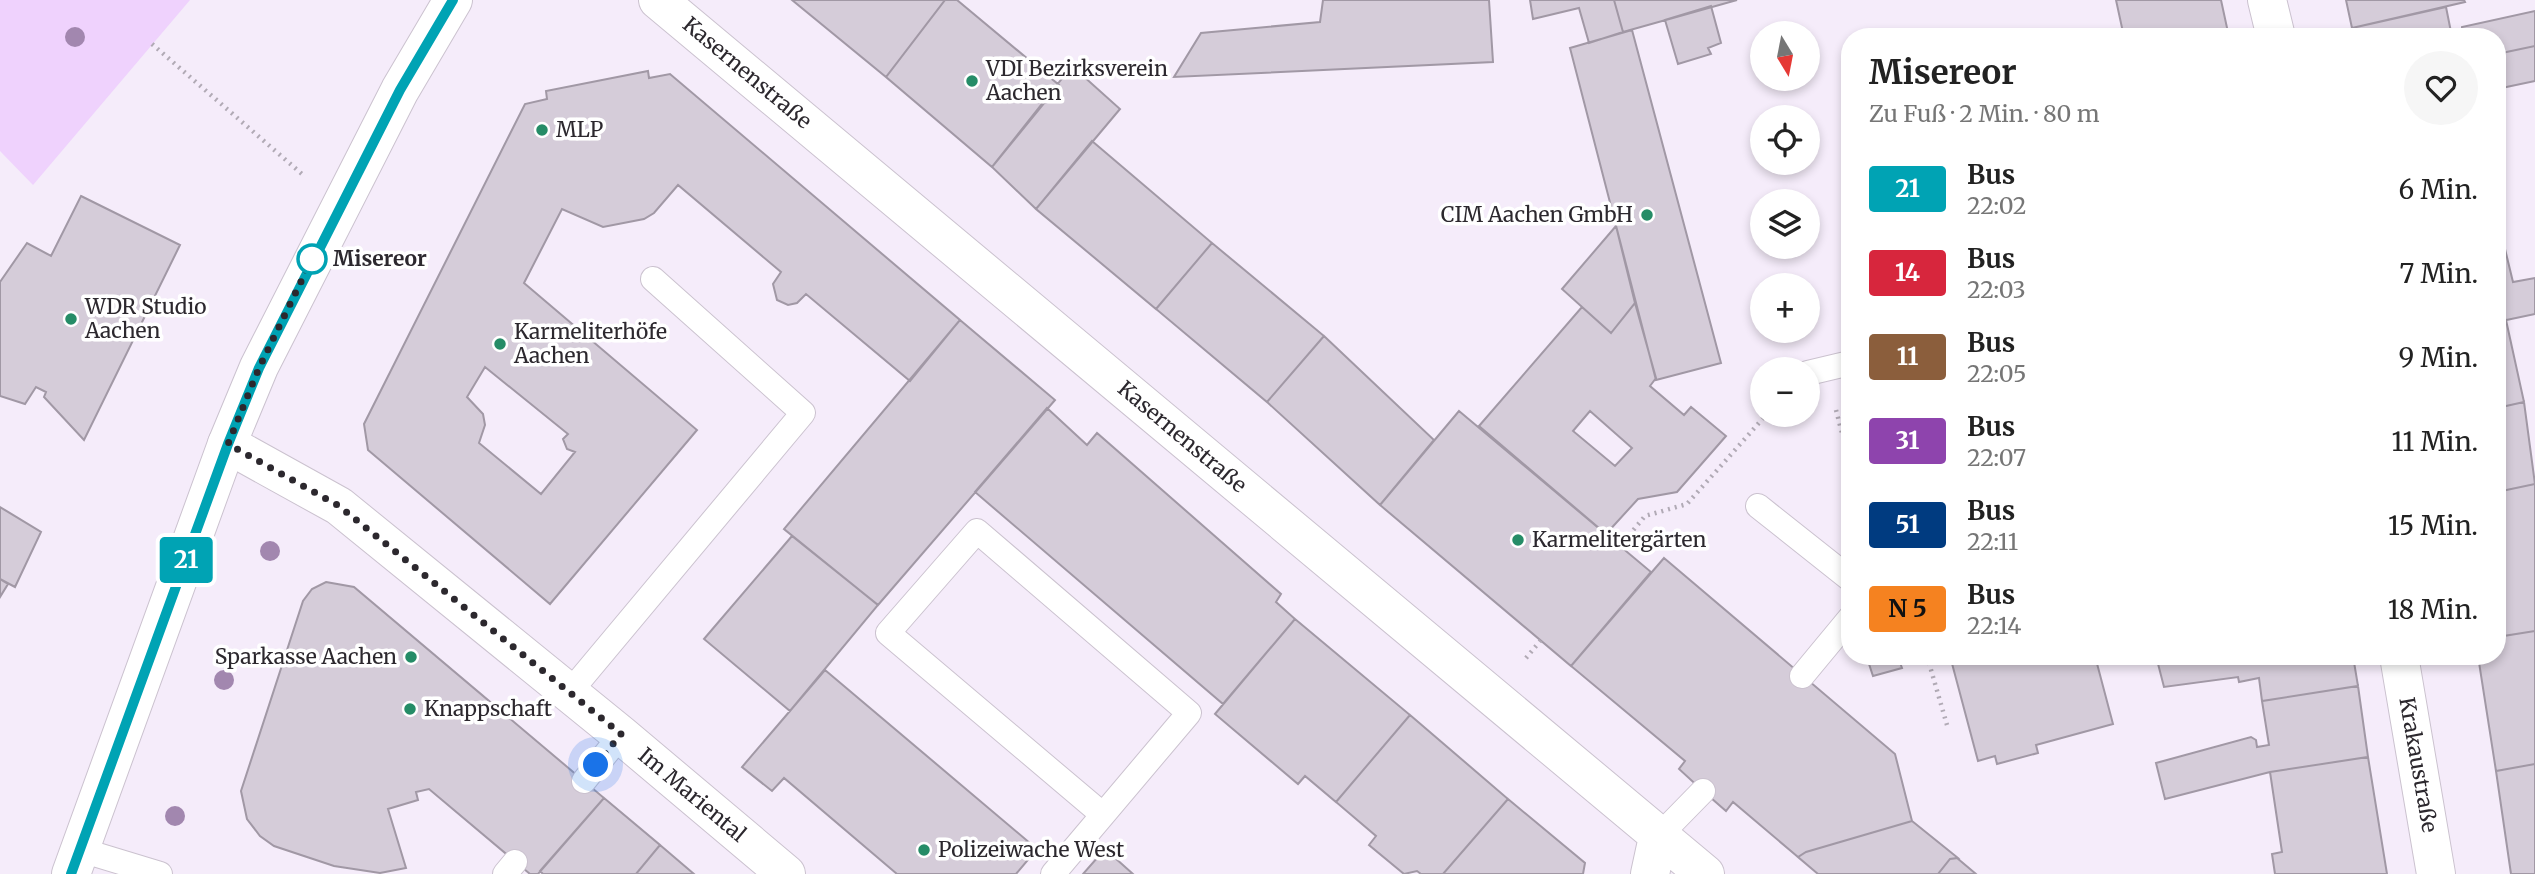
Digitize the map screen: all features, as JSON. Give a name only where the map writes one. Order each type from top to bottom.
[{"type":"street","name":"Kasernenstraße","points":[[659,0],[1705,874]]},
{"type":"street","points":[[2267,0],[2274,28]]},
{"type":"street","points":[[76,862],[228,444],[259,368],[340,207],[448,4]]},
{"type":"street","name":"Im Mariental","points":[[228,444],[339,506],[621,734],[786,874]]},
{"type":"street","name":"Krakaustraße","points":[[2401,665],[2436,874]]},
{"type":"street","points":[[1650,874],[1658,837]]},
{"type":"lane","points":[[569,693],[803,413],[653,279]]},
{"type":"lane","points":[[1820,370],[1841,365]]},
{"type":"lane","points":[[1758,506],[1841,572]]},
{"type":"lane","points":[[1053,874],[1189,713],[977,531],[888,633],[1102,814]]},
{"type":"lane","points":[[1802,676],[1841,629]]},
{"type":"lane","points":[[584,781],[621,734]]},
{"type":"lane","points":[[1658,837],[1703,791]]},
{"type":"lane","points":[[76,862],[160,874]]},
{"type":"path","points":[[152,44],[340,207]]},
{"type":"path","points":[[1820,382],[1841,439]]},
{"type":"path","points":[[1620,546],[1645,516],[1686,504],[1755,427]]},
{"type":"path","points":[[1930,665],[1947,725]]},
{"type":"shaded area","points":[[0,0],[190,0],[33,185],[0,151]]},
{"type":"building","points":[[792,0],[945,0],[886,77]]},
{"type":"building","name":"VDI Bezirksverein Aachen","points":[[945,0],[957,0],[1059,85],[992,167],[886,77]]},
{"type":"building","points":[[1323,0],[1489,0],[1493,62],[1174,77],[1201,33],[1320,22]]},
{"type":"building","points":[[1530,0],[1614,0],[1623,32],[1589,43],[1579,8],[1533,19]]},
{"type":"building","points":[[1614,0],[1737,0],[1623,32]]},
{"type":"building","points":[[2116,0],[2221,0],[2227,28],[2122,28]]},
{"type":"building","points":[[2346,0],[2464,0],[2465,2],[2352,28]]},
{"type":"building","points":[[1711,6],[1721,43],[1708,48],[1711,54],[1678,64],[1665,20]]},
{"type":"building","points":[[2446,7],[2450,28],[2352,28]]},
{"type":"building","points":[[2535,11],[2535,46],[2506,52],[2506,28],[2462,27]]},
{"type":"building","name":"CIM Aachen GmbH","points":[[1632,30],[1721,363],[1656,380],[1570,48]]},
{"type":"building","points":[[2535,46],[2535,81],[2506,87],[2506,52]]},
{"type":"building","points":[[1072,66],[1120,109],[1036,209],[992,167]]},
{"type":"building","name":"Karmeliterhöfe Aachen","points":[[648,71],[649,78],[670,74],[960,320],[910,381],[806,294],[797,303],[788,305],[777,300],[773,284],[781,272],[678,185],[654,213],[644,219],[603,227],[562,209],[524,283],[697,430],[550,604],[368,450],[364,424],[525,104],[547,99],[546,91]],"holes":[[[485,367],[568,434],[563,439],[567,449],[575,452],[541,494],[479,443],[485,425],[483,414],[467,397]]]},
{"type":"building","points":[[1092,141],[1212,243],[1156,309],[1036,209]]},
{"type":"building","name":"WDR Studio Aachen","points":[[81,196],[180,245],[84,440],[44,397],[46,392],[36,387],[25,404],[0,396],[0,282],[27,243],[51,256]]},
{"type":"building","points":[[1616,226],[1635,303],[1611,333],[1562,289]]},
{"type":"building","points":[[1212,243],[1324,336],[1267,402],[1156,309]]},
{"type":"building","points":[[2506,253],[2513,282],[2535,278],[2535,314],[2506,320]]},
{"type":"building","points":[[1635,303],[1656,378],[1650,386],[1684,415],[1691,407],[1726,436],[1677,492],[1638,499],[1606,534],[1479,426],[1582,307],[1611,333]],"holes":[[[1590,411],[1632,448],[1615,466],[1573,431]]]},
{"type":"building","points":[[960,320],[1055,400],[878,605],[784,529]]},
{"type":"building","points":[[2506,320],[2524,402],[2506,406]]},
{"type":"building","points":[[1324,336],[1434,440],[1380,505],[1267,402]]},
{"type":"building","points":[[2524,402],[2535,484],[2506,490],[2506,406]]},
{"type":"building","points":[[1047,408],[1087,445],[1097,433],[1281,594],[1276,602],[1295,619],[1223,704],[975,492]]},
{"type":"building","name":"Karmelitergärten","points":[[1459,411],[1651,572],[1571,666],[1380,505]]},
{"type":"building","points":[[2535,484],[2535,631],[2506,636],[2506,490]]},
{"type":"building","points":[[0,507],[41,532],[15,587],[0,579]]},
{"type":"building","points":[[792,536],[878,605],[790,711],[704,639]]},
{"type":"building","points":[[1664,558],[1895,754],[1912,821],[1806,852],[1798,857],[1733,802],[1726,811],[1679,769],[1685,761],[1571,666]]},
{"type":"building","points":[[0,579],[8,584],[0,597]]},
{"type":"building","points":[[326,582],[354,587],[604,798],[538,874],[530,874],[429,789],[416,792],[418,800],[388,809],[406,868],[380,873],[334,866],[274,846],[260,836],[247,819],[241,791],[303,601],[312,589]]},
{"type":"building","points":[[1295,619],[1410,715],[1336,802],[1305,776],[1298,784],[1215,714]]},
{"type":"building","points":[[2535,631],[2535,764],[2496,771],[2479,665],[2506,665],[2506,636]]},
{"type":"building","points":[[1869,665],[1901,665],[1902,668],[1873,676]]},
{"type":"building","points":[[1952,665],[2097,665],[2113,724],[2036,745],[2038,753],[1997,764],[1995,756],[1978,761]]},
{"type":"building","points":[[2158,665],[2354,665],[2358,686],[2262,701],[2259,678],[2239,682],[2238,677],[2164,687]]},
{"type":"building","points":[[825,670],[1037,849],[1016,874],[897,874],[784,778],[772,791],[742,767]]},
{"type":"building","points":[[2358,686],[2368,757],[2270,772],[2165,799],[2156,763],[2251,737],[2256,740],[2257,747],[2269,745],[2262,701]]},
{"type":"building","points":[[1410,715],[1508,799],[1443,874],[1421,874],[1417,871],[1404,874],[1369,845],[1376,836],[1336,802]]},
{"type":"building","points":[[2368,757],[2387,874],[2275,874],[2272,854],[2282,852],[2270,772]]},
{"type":"building","points":[[2535,764],[2535,874],[2511,874],[2496,771]]},
{"type":"building","points":[[604,798],[660,845],[636,874],[543,874],[540,871]]},
{"type":"building","points":[[1508,799],[1585,863],[1583,874],[1443,874]]},
{"type":"building","points":[[1912,821],[1958,858],[1950,859],[1938,874],[1818,874],[1798,857],[1806,852]]},
{"type":"building","points":[[660,845],[694,874],[636,874]]},
{"type":"building","points":[[1105,849],[1133,874],[1083,874]]},
{"type":"building","points":[[1957,858],[1976,874],[1938,874],[1950,859]]},
{"type":"bus line","name":"21","points":[[71,874],[228,444],[259,368],[400,90],[453,0]]},
{"type":"place","name":"VDI Bezirksverein Aachen","points":[[972,81]]},
{"type":"place","name":"MLP","points":[[542,130]]},
{"type":"place","name":"CIM Aachen GmbH","points":[[1647,215]]},
{"type":"place","name":"Misereor","points":[[312,259]]},
{"type":"place","name":"WDR Studio Aachen","points":[[71,319]]},
{"type":"place","name":"Karmeliterhöfe Aachen","points":[[500,344]]},
{"type":"place","name":"Karmelitergärten","points":[[1518,540]]},
{"type":"place","name":"Sparkasse Aachen","points":[[411,657]]},
{"type":"place","name":"Knappschaft","points":[[410,709]]},
{"type":"place","name":"Polizeiwache West","points":[[924,850]]},
{"type":"route","points":[[312,259],[259,368],[228,444],[339,506],[621,734],[596,765]]}]
